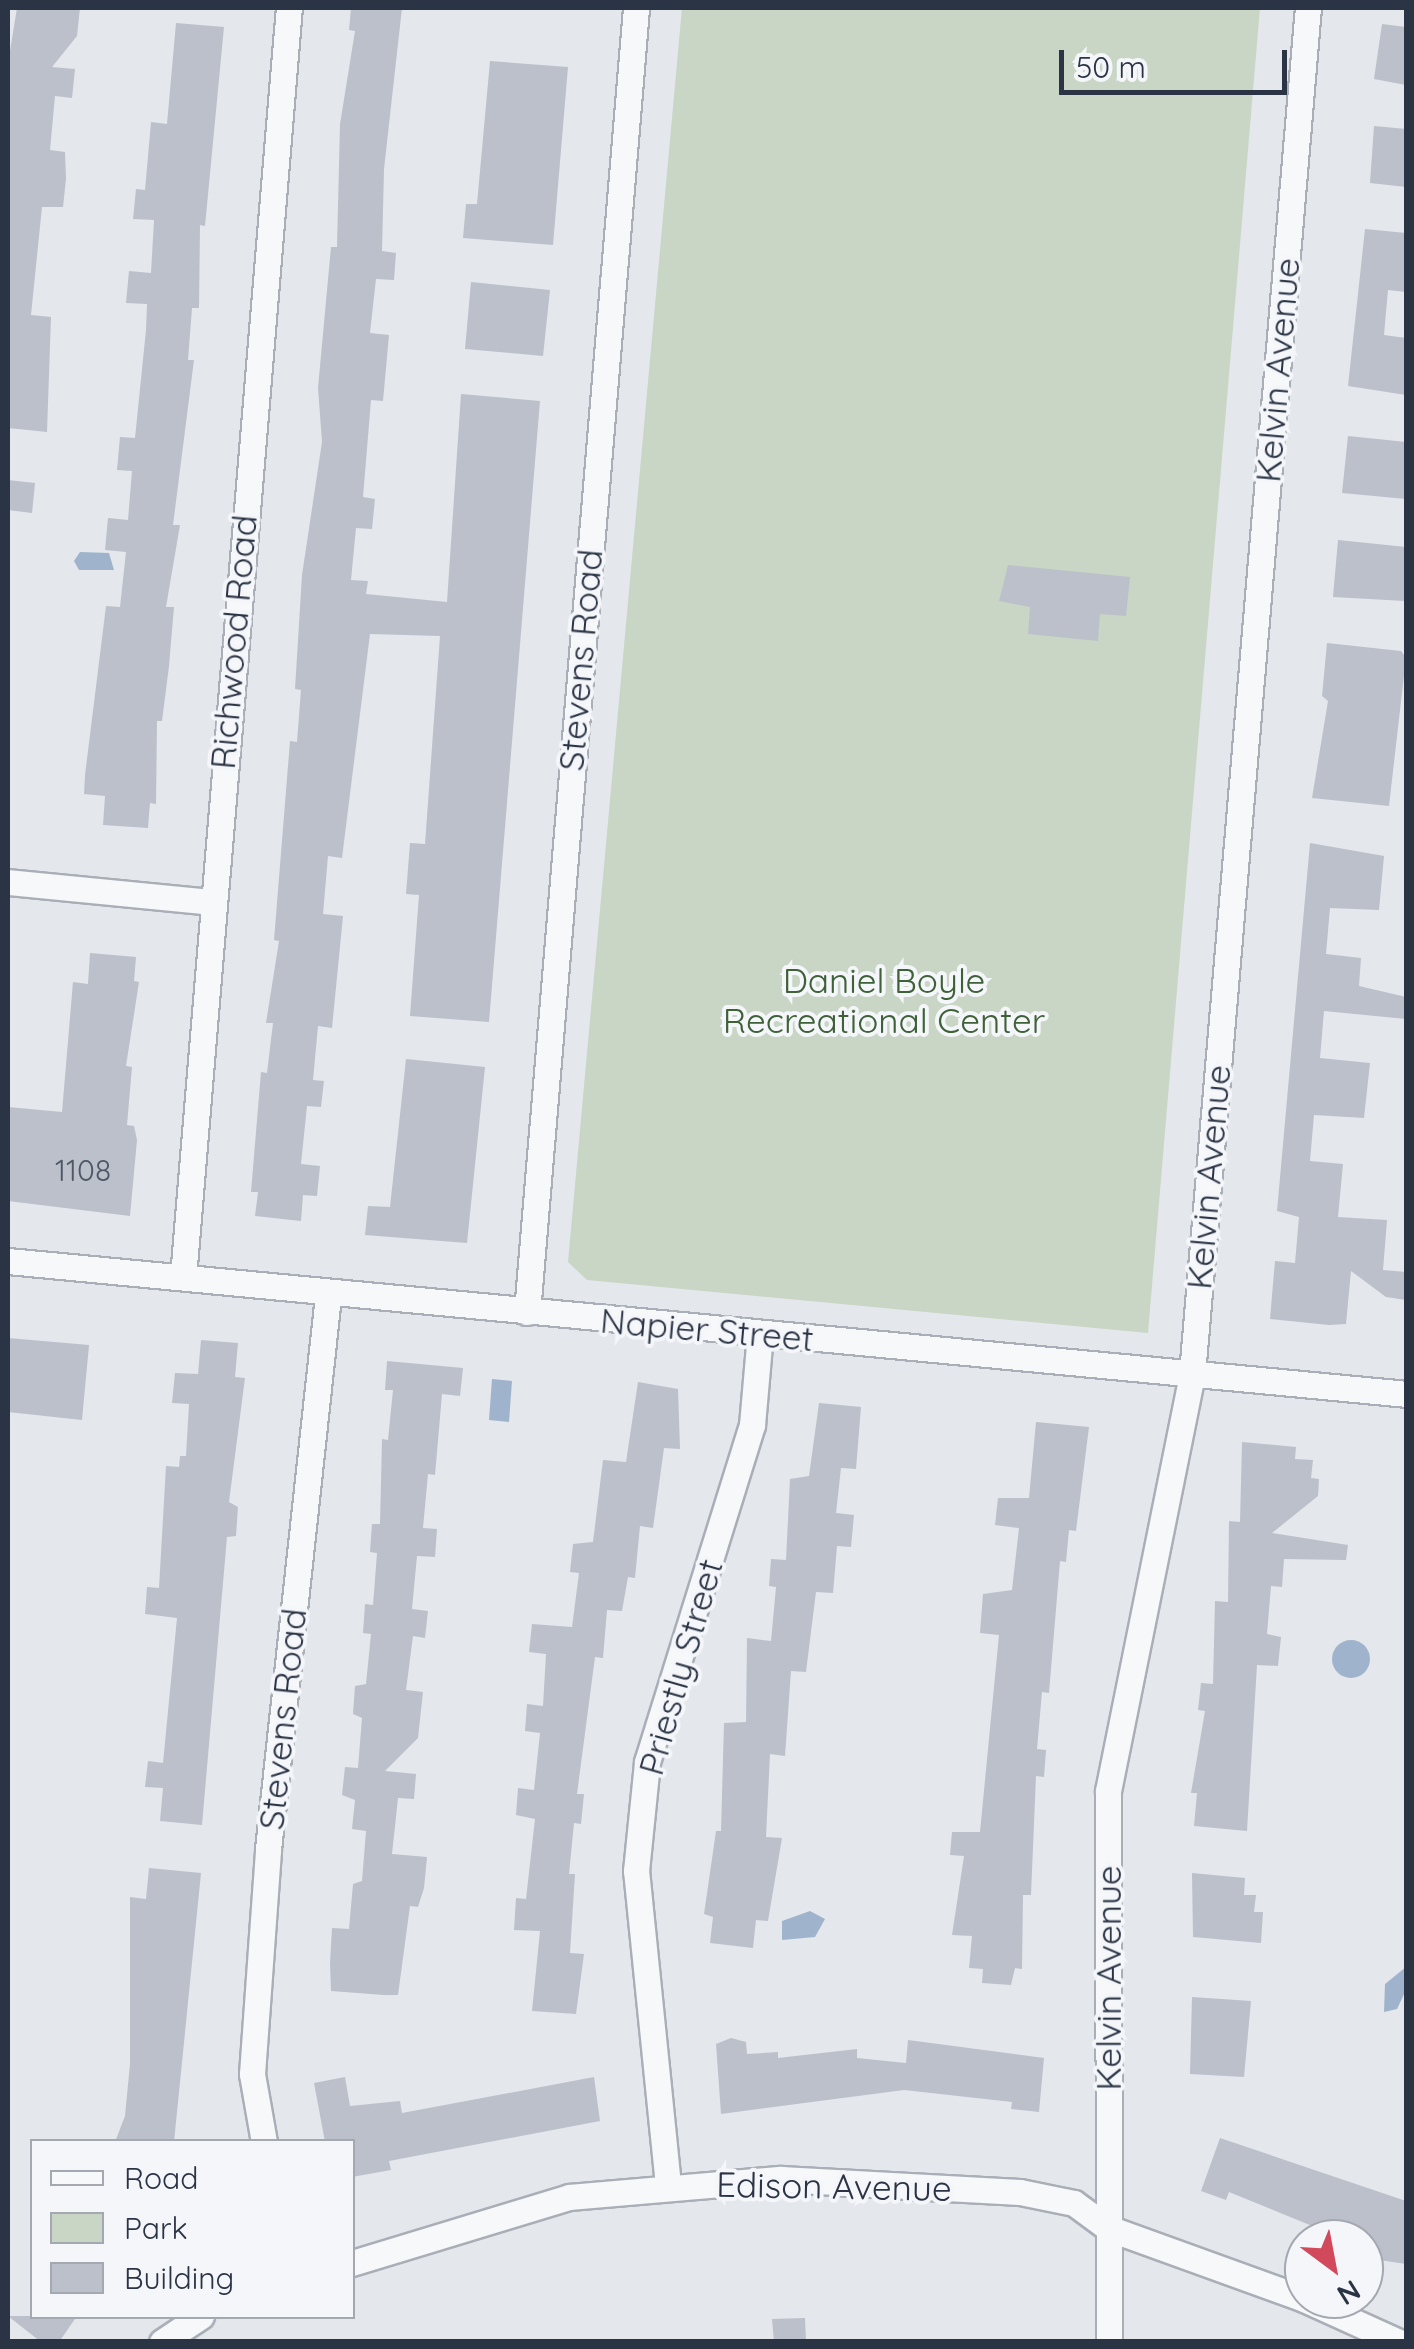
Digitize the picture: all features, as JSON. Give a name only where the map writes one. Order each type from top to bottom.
[{"type":"street","name":"Richwood Road","points":[[184,1278],[211,902],[289,8]]},
{"type":"street","name":"Stevens Road","points":[[527,1312],[636,8]]},
{"type":"street","name":"Kelvin Avenue","points":[[1109,2342],[1108,1791],[1192,1374],[1308,8]]},
{"type":"street","points":[[8,882],[211,902]]},
{"type":"street","name":"Napier Street","points":[[8,1261],[328,1296],[1406,1394]]},
{"type":"street","name":"Stevens Road","points":[[263,2139],[252,2074],[267,1868],[328,1296]]},
{"type":"street","name":"Priestly Street","points":[[668,2185],[636,1871],[648,1762],[752,1425],[760,1333]]},
{"type":"street","name":"Edison Avenue","points":[[355,2262],[570,2197],[668,2185],[781,2179],[1020,2192],[1074,2203],[1108,2228],[1284,2292]]},
{"type":"street","points":[[162,2342],[196,2319]]},
{"type":"street","name":"Edison Avenue","points":[[1348,2319],[1399,2342]]},
{"type":"green space","name":"Daniel Boyle Recreational Center","points":[[682,8],[1260,8],[1148,1333],[587,1280],[568,1262]]},
{"type":"water","points":[[80,552],[109,553],[114,570],[79,570],[74,561]]},
{"type":"water","points":[[492,1379],[512,1381],[509,1422],[489,1420]]},
{"type":"water","points":[[1351,1640],[1365,1645],[1370,1659],[1365,1673],[1351,1678],[1337,1673],[1332,1659],[1337,1645]]},
{"type":"water","points":[[810,1911],[825,1919],[815,1937],[782,1940],[782,1921]]},
{"type":"water","points":[[1406,1967],[1406,1990],[1397,2009],[1384,2012],[1385,1984]]},
{"type":"building","points":[[17,8],[80,8],[77,36],[52,67],[75,69],[72,98],[55,96],[50,150],[65,152],[66,179],[63,207],[42,207],[31,315],[51,317],[47,432],[8,428],[8,63]]},
{"type":"building","points":[[351,8],[402,8],[384,169],[382,251],[396,253],[394,280],[376,279],[370,333],[389,335],[383,401],[371,400],[363,497],[375,499],[372,529],[356,528],[351,580],[368,581],[366,594],[447,602],[461,394],[540,401],[489,1022],[410,1016],[419,895],[406,894],[410,843],[425,844],[440,636],[370,634],[342,858],[328,856],[323,914],[343,916],[332,1028],[318,1026],[313,1080],[324,1081],[321,1107],[307,1106],[301,1164],[320,1166],[317,1196],[303,1195],[301,1221],[255,1216],[258,1192],[251,1192],[261,1072],[267,1073],[273,1023],[266,1023],[279,941],[274,940],[290,741],[297,742],[301,690],[295,689],[302,575],[322,442],[318,388],[331,247],[337,247],[340,124],[355,31],[349,30]]},
{"type":"building","points":[[176,23],[224,27],[205,226],[200,225],[199,308],[192,308],[188,360],[194,360],[173,525],[180,525],[166,607],[174,607],[162,721],[157,721],[156,804],[150,803],[148,828],[103,825],[105,796],[84,794],[106,606],[120,607],[126,552],[105,550],[108,518],[128,520],[132,471],[117,470],[120,437],[135,438],[146,330],[147,304],[126,303],[129,271],[151,273],[154,220],[133,219],[136,189],[145,190],[151,122],[167,124]]},
{"type":"building","points":[[1382,24],[1406,27],[1406,85],[1374,79]]},
{"type":"building","points":[[490,61],[568,67],[553,245],[463,238],[466,204],[477,204]]},
{"type":"building","points":[[1374,126],[1406,129],[1406,187],[1370,183]]},
{"type":"building","points":[[1365,229],[1406,233],[1406,292],[1388,290],[1384,335],[1406,338],[1406,395],[1348,386]]},
{"type":"building","points":[[471,282],[550,290],[543,356],[465,349]]},
{"type":"building","points":[[1348,436],[1406,442],[1406,499],[1342,493]]},
{"type":"building","points":[[8,480],[35,483],[32,513],[8,510]]},
{"type":"building","points":[[1338,540],[1406,547],[1405,601],[1333,597]]},
{"type":"building","points":[[1008,565],[1130,577],[1126,616],[1100,614],[1098,641],[1028,634],[1030,607],[999,601]]},
{"type":"building","points":[[1327,643],[1401,651],[1406,658],[1389,806],[1312,798],[1328,701],[1322,696]]},
{"type":"building","points":[[1310,843],[1384,856],[1379,910],[1330,908],[1326,954],[1361,958],[1359,986],[1406,997],[1406,1019],[1324,1011],[1320,1058],[1370,1063],[1364,1118],[1314,1115],[1310,1161],[1343,1164],[1338,1217],[1387,1220],[1383,1270],[1406,1272],[1406,1300],[1386,1297],[1351,1271],[1346,1324],[1329,1325],[1270,1319],[1275,1261],[1295,1263],[1299,1217],[1277,1211]]},
{"type":"building","points":[[90,953],[136,957],[134,981],[139,982],[126,1066],[132,1067],[127,1125],[134,1126],[137,1140],[130,1216],[8,1201],[8,1107],[62,1112],[73,982],[88,984]]},
{"type":"building","points":[[406,1059],[485,1067],[467,1243],[365,1235],[368,1206],[390,1207]]},
{"type":"building","points":[[8,1338],[89,1345],[82,1420],[8,1412]]},
{"type":"building","points":[[201,1340],[238,1343],[235,1377],[245,1378],[229,1502],[238,1507],[236,1536],[227,1537],[202,1825],[160,1821],[163,1788],[145,1787],[148,1761],[163,1763],[177,1618],[145,1614],[147,1587],[159,1588],[166,1466],[179,1467],[180,1456],[186,1456],[189,1404],[172,1403],[175,1373],[198,1374]]},
{"type":"building","points":[[387,1361],[463,1368],[460,1396],[442,1394],[435,1475],[428,1474],[423,1528],[437,1529],[435,1557],[417,1556],[412,1609],[428,1611],[425,1638],[413,1636],[406,1690],[423,1692],[418,1738],[385,1771],[416,1774],[414,1799],[398,1798],[392,1854],[427,1857],[418,1907],[410,1906],[398,1995],[331,1991],[330,1963],[332,1928],[349,1929],[353,1884],[362,1881],[366,1831],[352,1829],[355,1800],[342,1795],[345,1767],[358,1768],[362,1718],[353,1714],[355,1686],[366,1684],[371,1634],[363,1633],[365,1604],[373,1605],[377,1553],[370,1552],[372,1524],[380,1524],[382,1439],[388,1440],[393,1390],[385,1390]]},
{"type":"building","points":[[638,1382],[678,1389],[680,1449],[664,1448],[653,1528],[640,1526],[635,1578],[628,1577],[622,1611],[607,1610],[603,1658],[595,1657],[577,1794],[584,1794],[581,1824],[574,1823],[569,1874],[575,1874],[570,1953],[584,1954],[576,2014],[532,2011],[540,1931],[514,1930],[516,1898],[526,1899],[535,1819],[516,1815],[518,1788],[534,1790],[540,1733],[525,1731],[527,1704],[543,1706],[546,1654],[529,1652],[532,1624],[572,1627],[579,1573],[570,1572],[573,1544],[593,1542],[603,1460],[626,1462]]},
{"type":"building","points":[[819,1403],[861,1407],[856,1469],[841,1468],[836,1513],[854,1515],[851,1547],[837,1546],[833,1593],[816,1592],[806,1672],[791,1671],[785,1756],[770,1754],[766,1837],[782,1838],[768,1921],[756,1920],[753,1948],[710,1943],[713,1917],[704,1914],[716,1831],[721,1831],[724,1723],[746,1722],[747,1638],[771,1641],[776,1587],[769,1586],[771,1559],[786,1560],[790,1479],[809,1476]]},
{"type":"building","points":[[1036,1422],[1089,1427],[1076,1531],[1069,1530],[1066,1562],[1060,1561],[1049,1693],[1042,1692],[1037,1749],[1046,1750],[1044,1777],[1036,1776],[1031,1895],[1023,1895],[1022,1969],[1015,1968],[1011,1985],[982,1983],[983,1969],[969,1968],[972,1936],[952,1935],[964,1856],[950,1855],[952,1832],[980,1832],[999,1635],[980,1633],[983,1594],[1012,1590],[1019,1528],[995,1525],[998,1498],[1029,1498]]},
{"type":"building","points":[[1242,1442],[1296,1447],[1295,1459],[1313,1460],[1311,1478],[1319,1479],[1318,1496],[1272,1533],[1348,1545],[1346,1560],[1284,1559],[1282,1587],[1271,1586],[1267,1634],[1281,1637],[1278,1666],[1257,1665],[1247,1831],[1194,1826],[1197,1793],[1191,1793],[1205,1711],[1198,1710],[1201,1683],[1213,1684],[1215,1601],[1228,1602],[1229,1521],[1240,1522]]},
{"type":"building","points":[[149,1868],[201,1873],[174,2139],[116,2139],[125,2116],[130,2064],[130,1897],[146,1899]]},
{"type":"building","points":[[1192,1873],[1245,1878],[1244,1895],[1256,1895],[1254,1912],[1263,1912],[1261,1943],[1193,1937]]},
{"type":"building","points":[[1192,1997],[1251,2001],[1244,2077],[1190,2074]]},
{"type":"building","points":[[731,2038],[746,2042],[747,2054],[778,2052],[778,2058],[857,2049],[857,2058],[906,2063],[908,2040],[1044,2058],[1039,2112],[1011,2109],[1012,2102],[904,2090],[721,2114],[716,2044]]},
{"type":"building","points":[[345,2077],[350,2106],[400,2101],[402,2113],[594,2077],[600,2121],[389,2161],[391,2170],[355,2176],[355,2139],[324,2139],[314,2083]]},
{"type":"building","points":[[1220,2138],[1406,2201],[1406,2264],[1384,2261],[1384,2219],[1295,2219],[1229,2192],[1226,2200],[1201,2191]]},
{"type":"building","points":[[8,2316],[75,2319],[59,2342],[41,2342]]},
{"type":"building","points":[[805,2318],[806,2342],[774,2342],[772,2319]]}]
